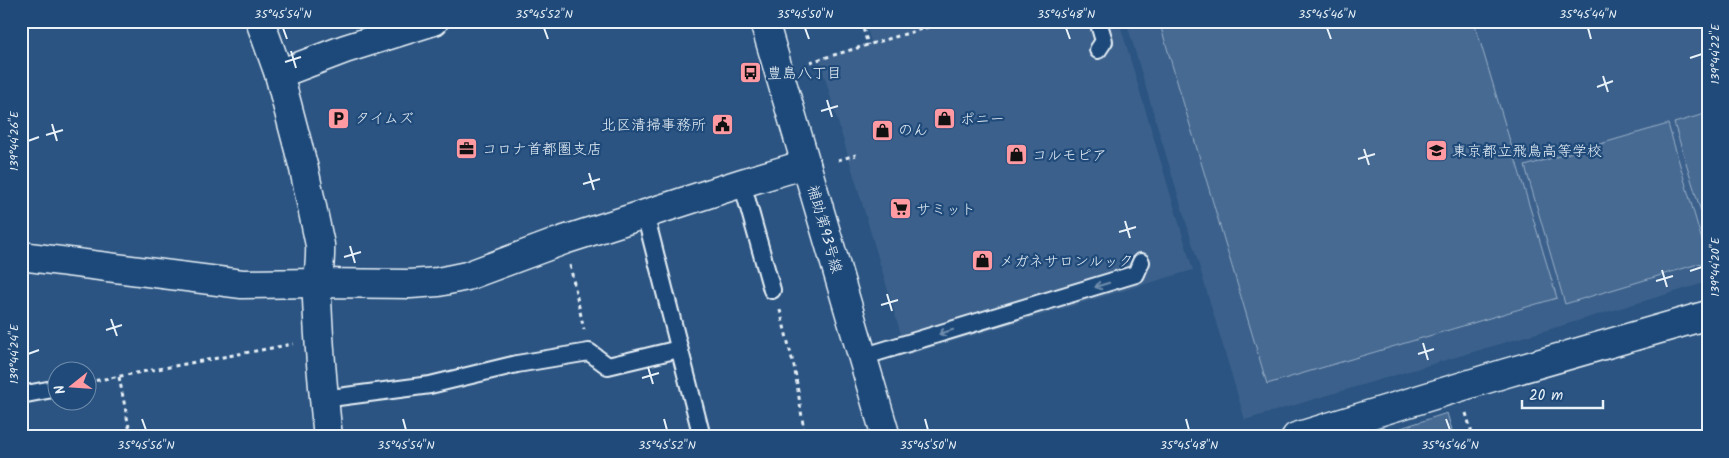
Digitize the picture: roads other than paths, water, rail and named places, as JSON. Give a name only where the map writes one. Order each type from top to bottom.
[{"type":"street","points":[[260,21],[279,74],[304,169],[320,245],[317,283],[319,340],[328,437]]},
{"type":"street","points":[[279,74],[434,21]]},
{"type":"street","name":"補助第93号線","points":[[764,21],[886,437]]},
{"type":"street","points":[[21,256],[242,284],[410,284],[438,282],[467,276],[564,240],[806,164]]},
{"type":"street","points":[[1296,437],[1506,373],[1708,315]]},
{"type":"lane","points":[[1098,21],[1104,41],[1098,50]]},
{"type":"lane","points":[[742,183],[772,290]]},
{"type":"lane","points":[[645,214],[702,437]]},
{"type":"lane","points":[[862,357],[1136,274],[1141,262]]},
{"type":"lane","points":[[324,399],[430,385],[517,364],[589,352],[608,366],[680,350]]},
{"type":"lane","points":[[21,395],[48,390]]},
{"type":"place","name":"豊島八丁目","points":[[751,73]]},
{"type":"place","name":"タイムズ","points":[[339,118]]},
{"type":"place","name":"ポニー","points":[[944,119]]},
{"type":"place","name":"北区清掃事務所","points":[[722,125]]},
{"type":"place","name":"のん","points":[[882,130]]},
{"type":"place","name":"コロナ首都圏支店","points":[[466,149]]},
{"type":"place","name":"東京都立飛鳥高等学校","points":[[1436,151]]},
{"type":"place","name":"コルモピア","points":[[1016,155]]},
{"type":"place","name":"サミット","points":[[900,209]]},
{"type":"place","name":"メガネサロンルック","points":[[983,261]]}]
